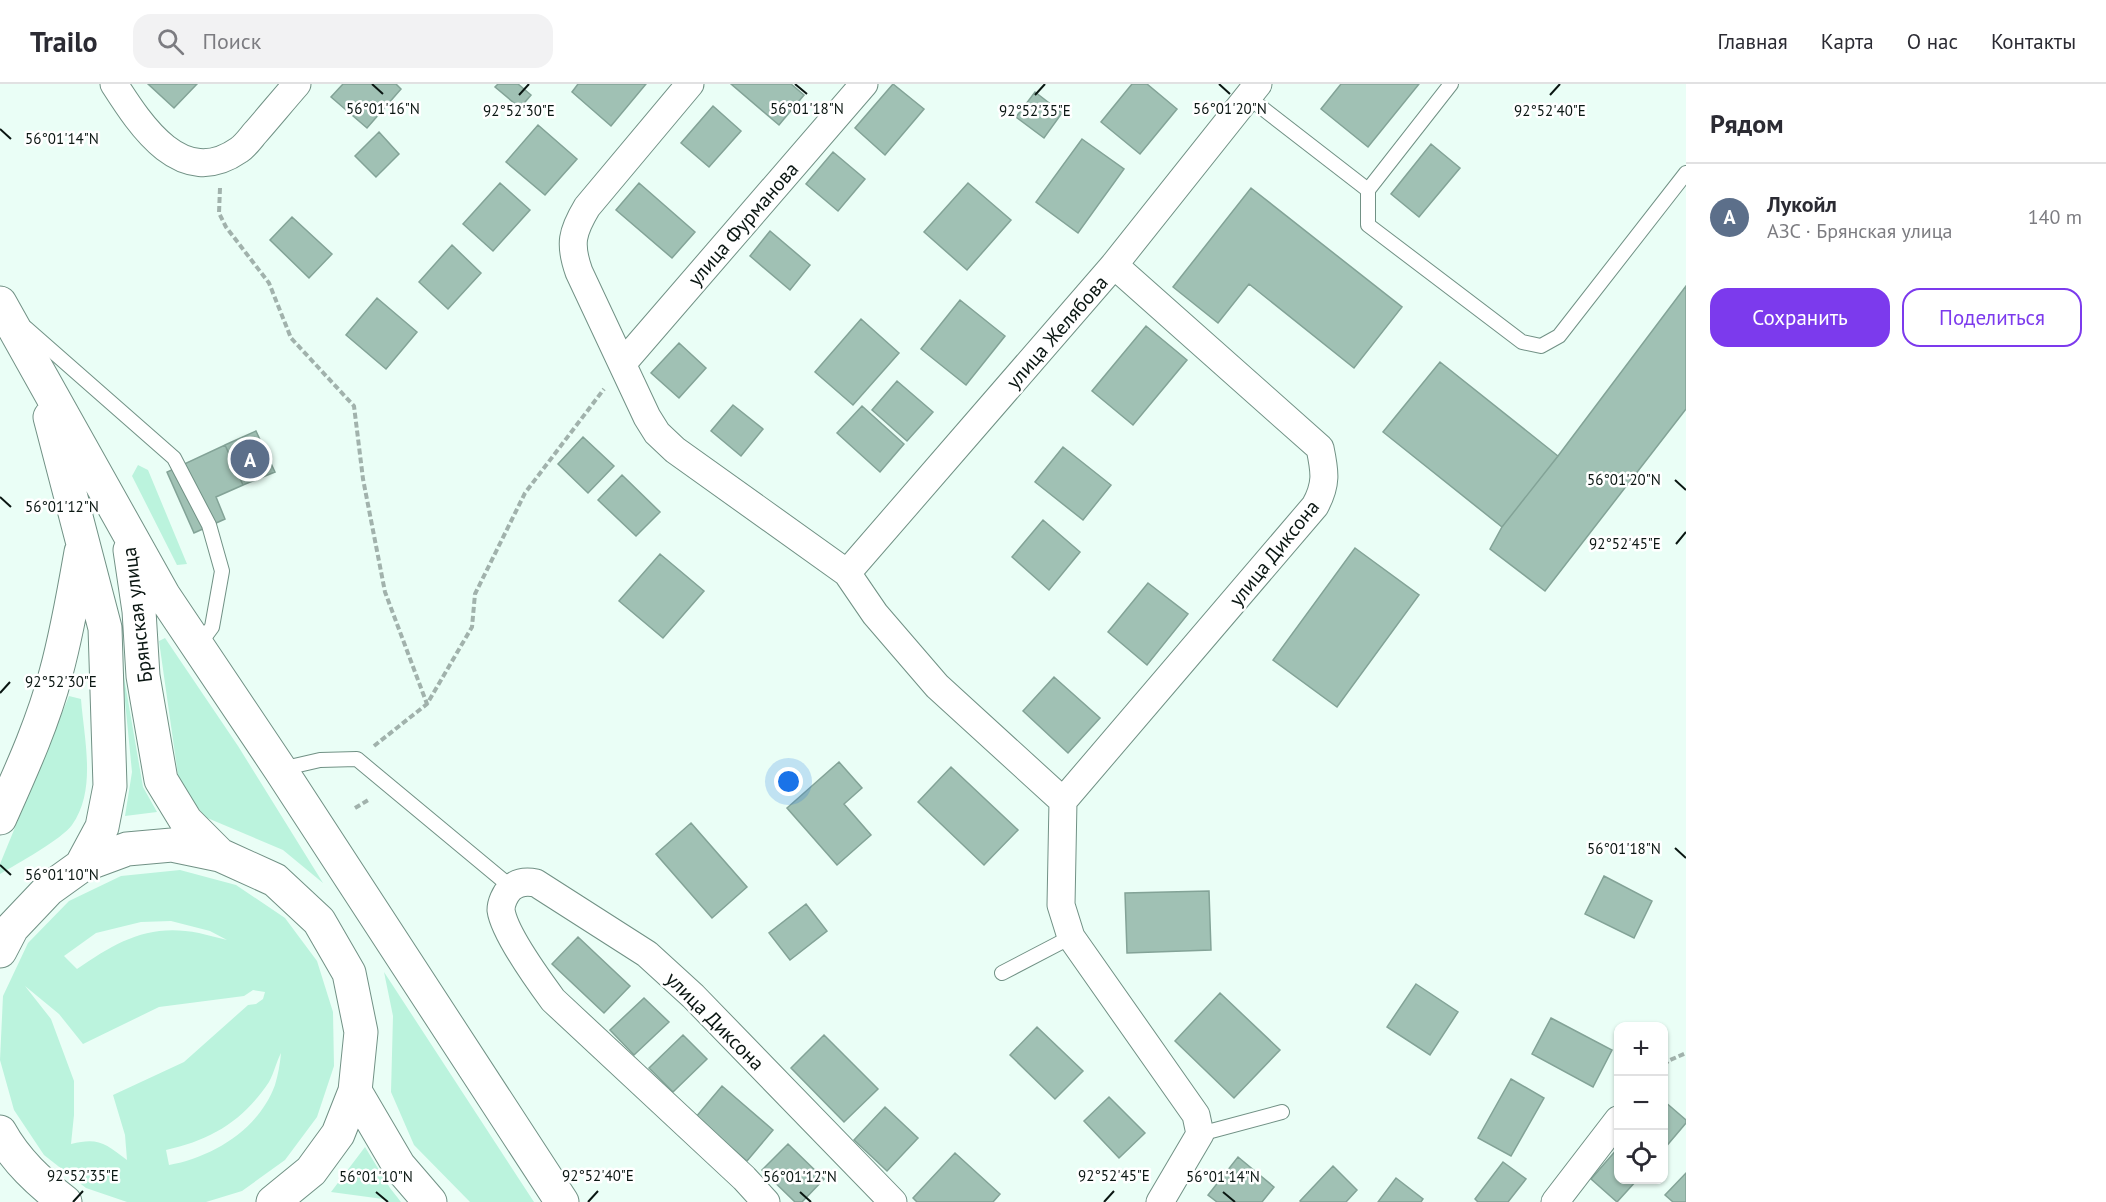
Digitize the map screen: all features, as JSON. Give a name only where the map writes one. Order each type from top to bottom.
[{"type":"main road","name":"Брянская улица","points":[[2,306],[127,531],[139,610],[143,676],[161,780],[186,820],[220,855]]},
{"type":"main road","name":"Брянская улица","points":[[39,375],[105,628],[110,786],[102,827],[81,866]]},
{"type":"main road","points":[[127,531],[164,596],[280,769],[562,1202]]},
{"type":"main road","points":[[0,818],[26,762],[56,675],[82,544]]},
{"type":"main road","points":[[0,951],[12,928],[49,889],[81,866],[126,849],[172,845],[220,855],[275,880],[319,921],[349,973],[361,1032],[355,1091],[338,1134],[311,1171],[281,1201]]},
{"type":"main road","points":[[355,1091],[399,1166],[430,1202]]},
{"type":"main road","points":[[0,1132],[6,1143],[34,1177],[65,1202]]},
{"type":"main road","points":[[0,1173],[34,1177]]},
{"type":"street","points":[[114,84],[154,139],[176,157],[201,164],[221,160],[240,149],[297,84]]},
{"type":"street","points":[[690,84],[587,207],[576,225],[572,251],[579,272],[647,417],[657,433],[847,573],[875,614],[937,686],[1063,801],[1061,905],[1071,937],[1196,1115],[1200,1134],[1160,1202]]},
{"type":"street","name":"улица Фурманова","points":[[623,363],[864,84]]},
{"type":"street","name":"улица Желябова","points":[[847,573],[1114,266],[1253,91]]},
{"type":"street","name":"улица Диксона","points":[[1063,801],[1315,506],[1323,491],[1324,470],[1320,448],[1114,266]]},
{"type":"street","name":"улица Диксона","points":[[511,887],[525,881],[536,883],[647,954],[693,996],[893,1202]]},
{"type":"street","points":[[511,887],[504,897],[501,910],[512,936],[536,977],[553,1000],[744,1178],[766,1202]]},
{"type":"street","points":[[1555,1202],[1614,1125]]},
{"type":"lane","points":[[1451,84],[1368,190],[1368,225],[1522,342],[1541,346],[1559,336],[1686,173]]},
{"type":"lane","points":[[1253,91],[1368,190]]},
{"type":"lane","points":[[2,306],[174,458],[208,525],[222,571],[212,627],[198,646]]},
{"type":"lane","points":[[280,769],[320,760],[357,759],[511,887]]},
{"type":"lane","points":[[1002,973],[1071,937]]},
{"type":"lane","points":[[1200,1134],[1282,1112]]},
{"type":"path","points":[[221,160],[219,213],[226,227],[269,283],[291,338],[354,406],[363,479],[385,592],[427,704]]},
{"type":"path","points":[[357,759],[427,704],[472,627],[474,594],[525,493],[623,363]]},
{"type":"path","points":[[355,808],[364,802]]},
{"type":"path","points":[[1668,1061],[1686,1053]]},
{"type":"green space","points":[[138,465],[148,470],[187,564],[177,565],[132,476]]},
{"type":"green space","points":[[165,638],[238,746],[323,883],[283,850],[205,817],[179,782],[159,641]]},
{"type":"green space","points":[[121,660],[143,787],[157,812],[125,816],[132,772]]},
{"type":"green space","points":[[69,696],[81,699],[86,747],[87,780],[80,811],[67,831],[0,874],[0,864]]},
{"type":"green space","points":[[180,870],[236,885],[285,918],[317,961],[333,1012],[334,1066],[317,1117],[285,1160],[242,1191],[206,1202],[127,1202],[86,1188],[44,1155],[14,1110],[0,1060],[3,996],[28,943],[69,901],[121,876]],"holes":[[[171,921],[210,931],[227,940],[199,933],[164,931],[134,937],[120,943],[77,969],[64,956],[96,933],[141,922]],[[25,986],[59,1014],[83,1044],[159,1007],[244,996],[253,990],[265,992],[263,999],[256,1004],[248,1005],[184,1062],[113,1095],[125,1135],[127,1160],[101,1143],[88,1141],[71,1144],[74,1081],[51,1019]],[[281,1053],[275,1085],[268,1101],[246,1128],[218,1148],[169,1165],[166,1150],[197,1141],[225,1127],[248,1108],[269,1082]]]},
{"type":"green space","points":[[384,972],[534,1202],[470,1202],[414,1145],[391,1092],[393,1016]]},
{"type":"green space","points":[[365,1147],[401,1202],[388,1202],[383,1199],[331,1192]]},
{"type":"building","points":[[148,84],[197,84],[174,108]]},
{"type":"building","points":[[343,84],[396,84],[401,89],[367,128],[331,97]]},
{"type":"building","points":[[498,84],[518,84],[531,95],[520,108],[495,87]]},
{"type":"building","points":[[578,84],[646,84],[611,126],[572,92]]},
{"type":"building","points":[[731,84],[791,84],[804,95],[779,125]]},
{"type":"building","points":[[893,84],[924,109],[885,155],[855,128]]},
{"type":"building","points":[[1132,84],[1147,84],[1177,109],[1140,154],[1101,122]]},
{"type":"building","points":[[1341,84],[1419,84],[1368,147],[1321,109]]},
{"type":"building","points":[[1035,92],[1062,113],[1044,138],[1016,117]]},
{"type":"building","points":[[713,106],[741,131],[709,167],[681,143]]},
{"type":"building","points":[[538,125],[577,159],[545,195],[506,162]]},
{"type":"building","points":[[379,132],[399,154],[376,177],[355,156]]},
{"type":"building","points":[[1082,139],[1124,169],[1078,233],[1036,202]]},
{"type":"building","points":[[1431,144],[1460,168],[1419,217],[1391,194]]},
{"type":"building","points":[[833,152],[865,179],[838,211],[806,184]]},
{"type":"building","points":[[500,183],[530,210],[493,251],[463,224]]},
{"type":"building","points":[[639,183],[695,232],[672,258],[616,210]]},
{"type":"building","points":[[968,183],[1011,220],[967,270],[924,232]]},
{"type":"building","points":[[1251,188],[1402,307],[1354,368],[1249,284],[1218,323],[1173,287]]},
{"type":"building","points":[[292,217],[332,254],[309,278],[270,240]]},
{"type":"building","points":[[770,231],[810,265],[790,290],[750,256]]},
{"type":"building","points":[[452,245],[481,273],[448,309],[419,282]]},
{"type":"building","points":[[1686,286],[1686,409],[1545,591],[1490,549],[1502,527]]},
{"type":"building","points":[[377,298],[417,332],[386,369],[346,335]]},
{"type":"building","points":[[960,300],[1005,336],[966,385],[921,349]]},
{"type":"building","points":[[861,319],[899,353],[853,405],[815,372]]},
{"type":"building","points":[[1146,326],[1187,360],[1133,425],[1092,391]]},
{"type":"building","points":[[679,343],[706,368],[679,398],[651,373]]},
{"type":"building","points":[[1440,362],[1558,456],[1502,527],[1383,432]]},
{"type":"building","points":[[897,381],[933,412],[907,441],[872,410]]},
{"type":"building","points":[[733,405],[763,429],[741,456],[711,431]]},
{"type":"building","points":[[862,406],[904,444],[880,472],[837,433]]},
{"type":"building","points":[[256,431],[275,472],[243,485],[225,445]]},
{"type":"building","points":[[583,437],[614,466],[588,493],[558,464]]},
{"type":"building","points":[[225,445],[243,485],[216,497],[225,519],[194,533],[167,472]]},
{"type":"building","points":[[1063,447],[1111,485],[1083,520],[1035,482]]},
{"type":"building","points":[[622,475],[660,512],[636,536],[598,500]]},
{"type":"building","points":[[1043,520],[1080,552],[1049,590],[1012,557]]},
{"type":"building","points":[[1355,548],[1419,595],[1337,707],[1273,660]]},
{"type":"building","points":[[660,554],[704,591],[663,638],[619,601]]},
{"type":"building","points":[[1148,583],[1188,614],[1147,665],[1108,632]]},
{"type":"building","points":[[1054,677],[1100,718],[1068,753],[1023,711]]},
{"type":"building","points":[[839,762],[862,788],[844,804],[871,835],[837,865],[787,808]]},
{"type":"building","points":[[951,767],[1018,830],[984,865],[918,802]]},
{"type":"building","points":[[691,823],[747,887],[712,918],[656,854]]},
{"type":"building","points":[[1604,876],[1652,901],[1634,938],[1585,914]]},
{"type":"building","points":[[1209,891],[1211,950],[1127,953],[1125,893]]},
{"type":"building","points":[[806,904],[827,931],[790,960],[769,933]]},
{"type":"building","points":[[578,937],[630,986],[604,1013],[552,964]]},
{"type":"building","points":[[1416,984],[1458,1012],[1430,1055],[1387,1027]]},
{"type":"building","points":[[1220,993],[1280,1050],[1234,1098],[1175,1041]]},
{"type":"building","points":[[644,998],[669,1022],[634,1055],[610,1030]]},
{"type":"building","points":[[1551,1018],[1612,1050],[1593,1087],[1532,1054]]},
{"type":"building","points":[[1037,1027],[1083,1071],[1055,1099],[1010,1055]]},
{"type":"building","points":[[683,1035],[707,1059],[673,1092],[649,1068]]},
{"type":"building","points":[[824,1035],[878,1089],[844,1122],[791,1068]]},
{"type":"building","points":[[1511,1079],[1544,1098],[1511,1156],[1478,1138]]},
{"type":"building","points":[[722,1086],[773,1130],[747,1161],[696,1117]]},
{"type":"building","points":[[1109,1097],[1145,1133],[1119,1158],[1084,1121]]},
{"type":"building","points":[[1668,1104],[1686,1120],[1668,1144]]},
{"type":"building","points":[[885,1107],[918,1138],[887,1171],[854,1140]]},
{"type":"building","points":[[788,1144],[824,1179],[802,1202],[795,1202],[762,1170]]},
{"type":"building","points":[[955,1153],[1000,1194],[993,1202],[917,1202],[913,1198]]},
{"type":"building","points":[[1614,1153],[1614,1184],[1633,1184],[1617,1202],[1591,1179]]},
{"type":"building","points":[[1238,1157],[1274,1187],[1262,1202],[1217,1202],[1208,1195]]},
{"type":"building","points":[[1503,1162],[1526,1179],[1508,1202],[1478,1202],[1475,1199]]},
{"type":"building","points":[[1333,1166],[1357,1190],[1346,1202],[1301,1202],[1300,1201]]},
{"type":"building","points":[[1686,1173],[1686,1202],[1673,1202],[1665,1195]]},
{"type":"building","points":[[1396,1178],[1423,1199],[1421,1202],[1378,1202]]},
{"type":"place","name":"Лукойл","points":[[250,459]]}]
